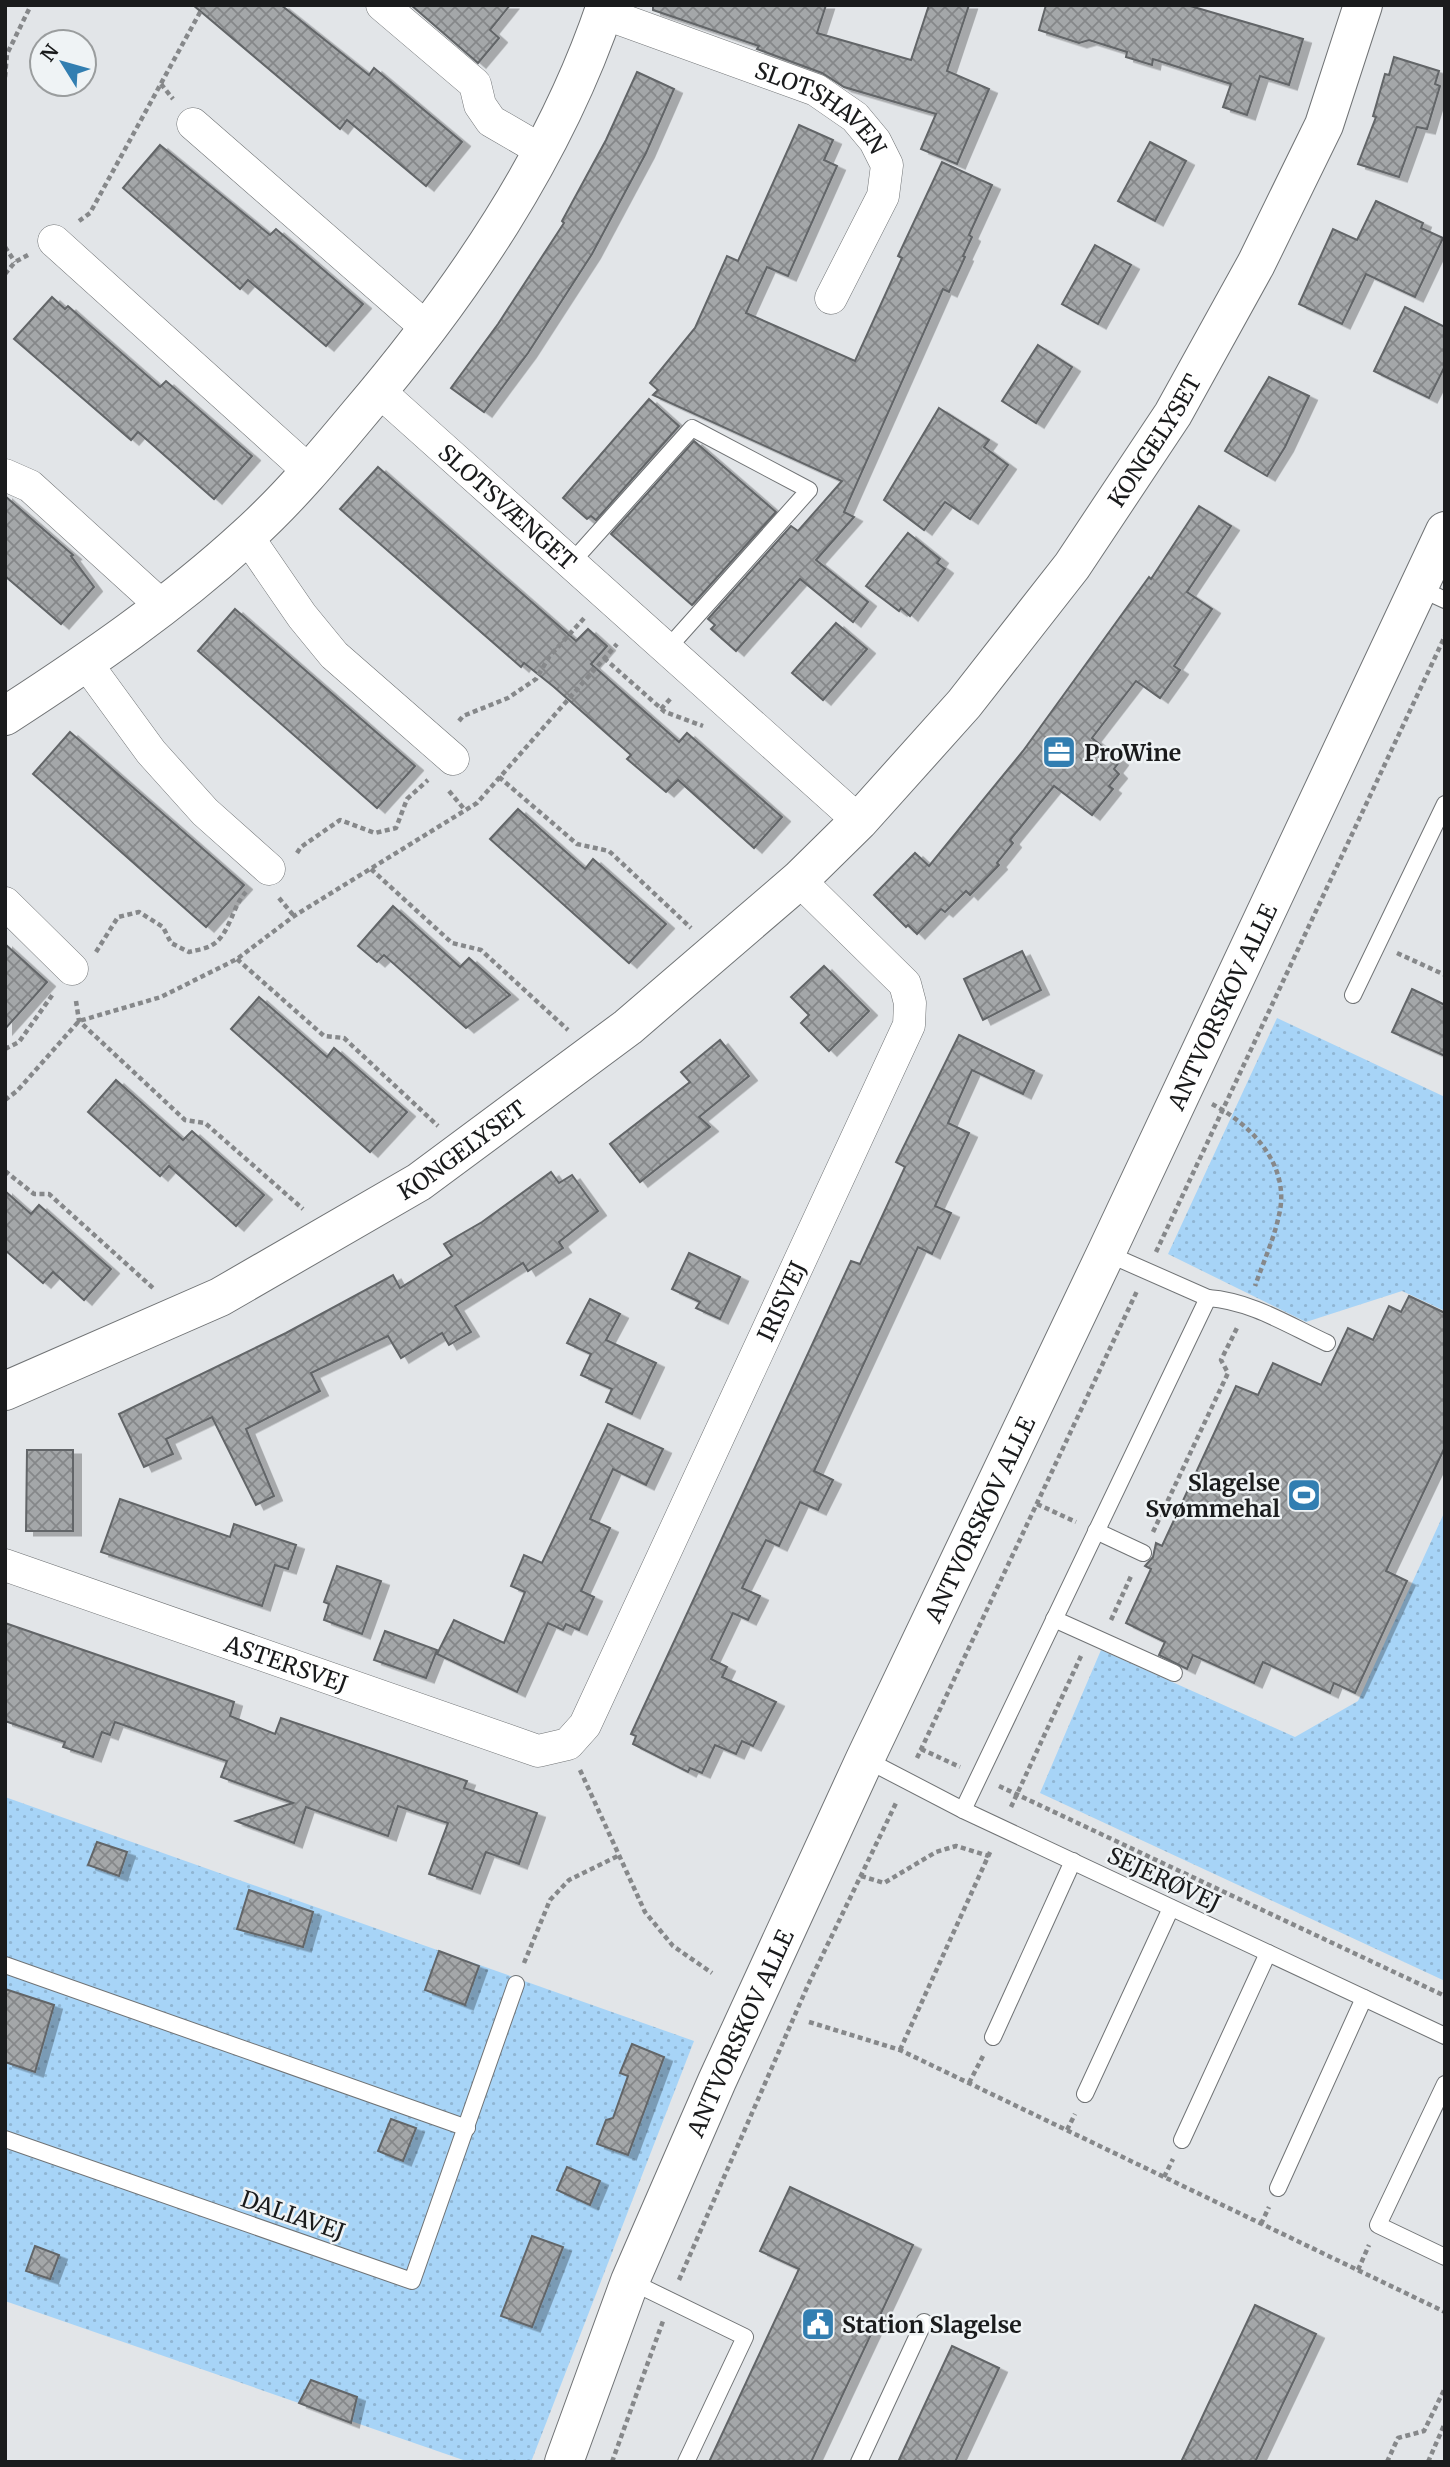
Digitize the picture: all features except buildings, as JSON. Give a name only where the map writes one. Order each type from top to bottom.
[{"type":"street","points":[[382,5],[475,84],[480,105],[491,121],[541,150]]},
{"type":"street","name":"KONGELYSET","points":[[5,1391],[219,1297],[419,1182],[594,1053],[799,880],[859,821],[964,704],[1072,566],[1173,414],[1256,264],[1324,125],[1363,5]]},
{"type":"street","points":[[5,716],[86,663],[163,607],[247,536],[310,472],[379,391],[429,330],[496,231],[573,88],[605,9]]},
{"type":"street","name":"SLOTSHAVEN","points":[[605,9],[816,90],[855,117],[875,141],[887,165],[883,196],[831,298]]},
{"type":"street","points":[[193,124],[429,330]]},
{"type":"street","points":[[54,242],[310,472]]},
{"type":"street","name":"SLOTSVÆNGET","points":[[379,391],[637,622]]},
{"type":"street","points":[[5,475],[30,486],[163,607]]},
{"type":"street","name":"ANTVORSKOV ALLE","points":[[565,2462],[630,2281],[717,2081],[865,1759],[1106,1253],[1431,594],[1445,531]]},
{"type":"street","points":[[247,536],[302,616],[334,655],[444,752]]},
{"type":"street","points":[[637,622],[859,821]]},
{"type":"street","points":[[86,663],[151,752],[205,812],[269,869]]},
{"type":"street","name":"IRISVEJ","points":[[568,1744],[585,1725],[909,1025],[910,1003],[905,984],[799,880]]},
{"type":"street","points":[[5,903],[72,968]]},
{"type":"street","name":"ASTERSVEJ","points":[[5,1565],[538,1751],[568,1744]]},
{"type":"lane","points":[[571,563],[692,428],[809,490],[667,649]]},
{"type":"lane","points":[[1353,995],[1445,804]]},
{"type":"lane","points":[[1106,1253],[1208,1298],[1230,1300],[1249,1306],[1327,1343]]},
{"type":"lane","points":[[963,1810],[1208,1298]]},
{"type":"lane","points":[[1096,1531],[1143,1553]]},
{"type":"lane","points":[[1054,1619],[1174,1672]]},
{"type":"lane","name":"SEJERØVEJ","points":[[865,1759],[963,1810],[1445,2036]]},
{"type":"lane","points":[[993,2037],[1073,1861]]},
{"type":"lane","points":[[1085,2094],[1171,1908]]},
{"type":"lane","points":[[1182,2140],[1268,1953]]},
{"type":"lane","points":[[5,1965],[467,2128]]},
{"type":"lane","name":"DALIAVEJ","points":[[5,2139],[412,2281],[516,1984]]},
{"type":"lane","points":[[1278,2188],[1364,1998]]},
{"type":"lane","points":[[1445,2084],[1378,2225],[1445,2257]]},
{"type":"lane","points":[[630,2281],[745,2337],[686,2462]]},
{"type":"lane","points":[[859,2462],[924,2322]]},
{"type":"path","points":[[5,77],[7,54],[31,5]]},
{"type":"path","points":[[5,274],[15,262],[54,242],[90,213],[204,5]]},
{"type":"path","points":[[5,247],[15,262]]},
{"type":"path","points":[[444,752],[463,716],[508,698],[536,679],[549,657],[606,595]]},
{"type":"path","points":[[5,1100],[17,1091],[79,1021],[161,996],[237,959],[286,921],[477,803],[637,622]]},
{"type":"path","points":[[612,2462],[670,2301],[808,1985],[1038,1503],[1445,636]]},
{"type":"path","points":[[604,658],[665,712],[710,732]]},
{"type":"path","points":[[499,777],[577,844],[609,851],[716,952]]},
{"type":"path","points":[[371,869],[452,943],[481,950],[594,1053]]},
{"type":"path","points":[[1377,944],[1445,975]]},
{"type":"path","points":[[237,959],[324,1036],[344,1038],[463,1149]]},
{"type":"path","points":[[5,1049],[19,1042],[72,968]]},
{"type":"path","points":[[79,1021],[185,1120],[205,1123],[330,1233]]},
{"type":"path","points":[[5,1171],[34,1194],[49,1194],[182,1314]]},
{"type":"path","points":[[1038,1503],[1096,1531]]},
{"type":"path","points":[[568,1744],[646,1912],[673,1946],[712,1973]]},
{"type":"path","points":[[921,1749],[1445,1996]]},
{"type":"path","points":[[861,1876],[884,1883],[936,1852],[957,1846],[989,1856]]},
{"type":"path","points":[[516,1984],[550,1900],[569,1880],[618,1856]]},
{"type":"path","points":[[809,2022],[900,2050],[1445,2312]]},
{"type":"path","points":[[1387,2462],[1398,2438],[1424,2431],[1445,2388]]},
{"type":"path","points":[[1428,2462],[1445,2423]]},
{"type":"shaded area","points":[[1277,1018],[1445,1097],[1445,1311],[1402,1291],[1306,1322],[1168,1254]]},
{"type":"shaded area","points":[[1445,1511],[1445,1981],[1040,1793],[1101,1650],[1295,1737],[1358,1701]]},
{"type":"shaded area","points":[[5,1797],[694,2041],[531,2462],[469,2462],[5,2301]]},
{"type":"place","name":"ProWine","points":[[1059,752]]},
{"type":"place","name":"Slagelse Svømmehal","points":[[1304,1495]]},
{"type":"place","name":"Station Slagelse","points":[[818,2324]]}]
